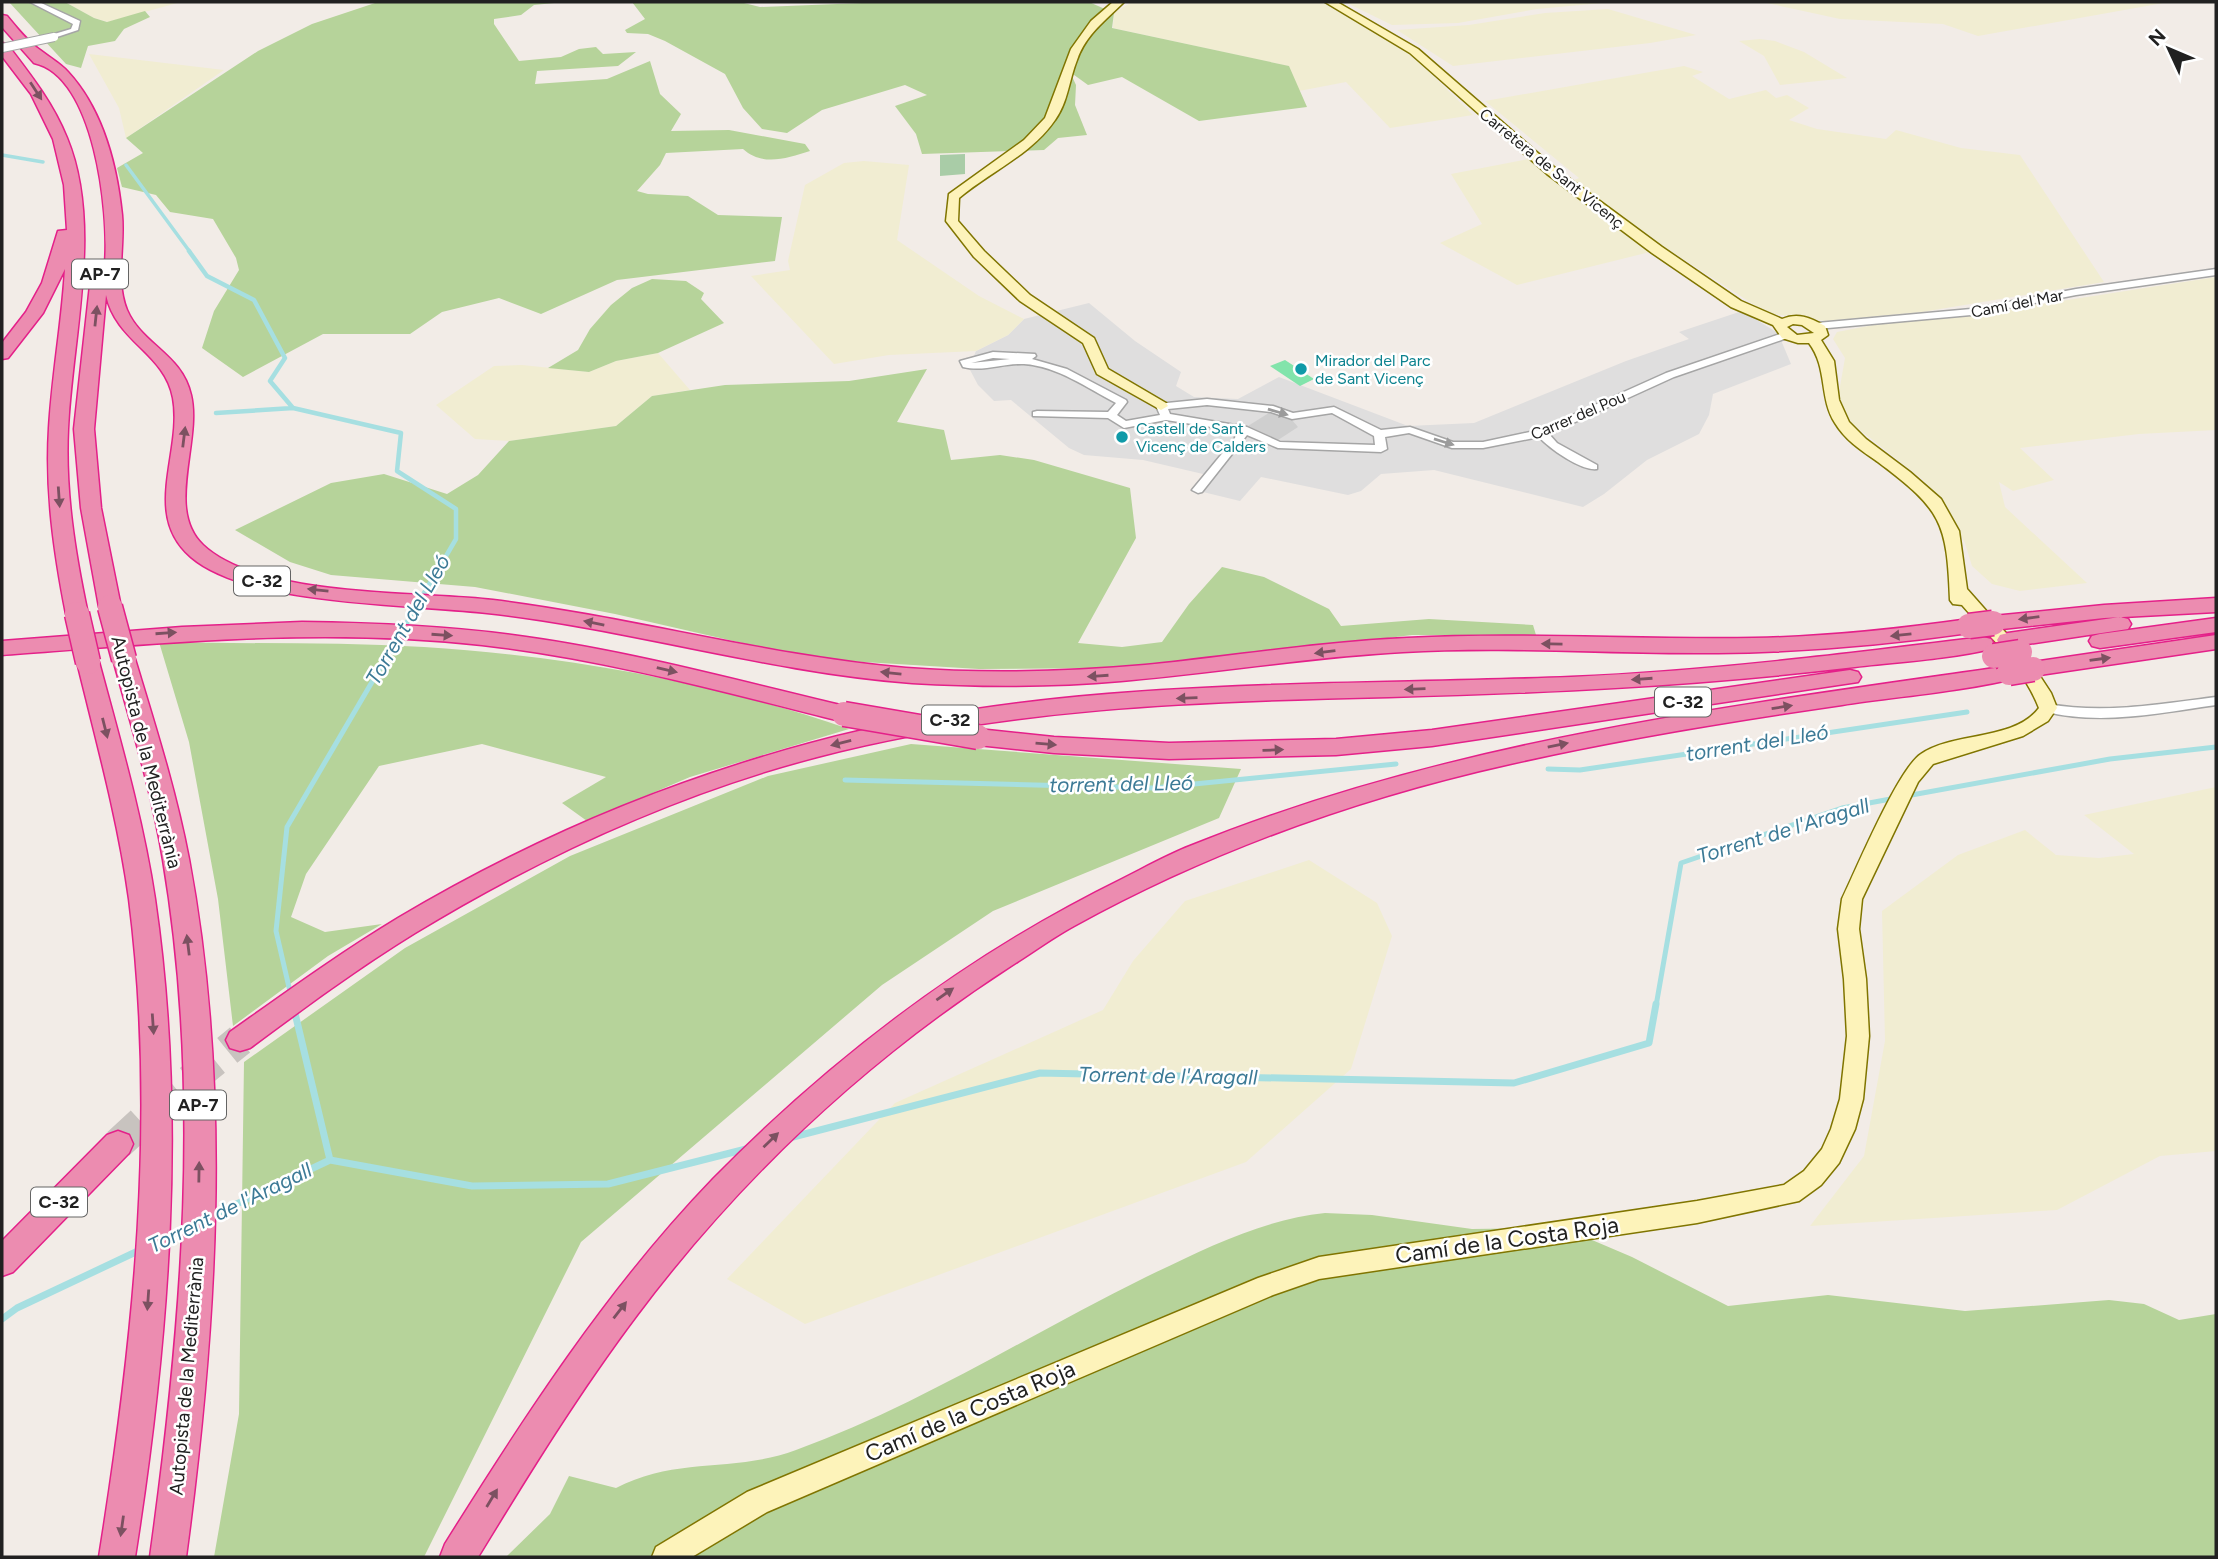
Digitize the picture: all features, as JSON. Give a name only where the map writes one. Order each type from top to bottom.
[{"type":"highway","name":"Autopista de la Mediterrània","points":[[2,19],[54,79],[74,112],[93,164],[99,195],[100,264],[85,429],[91,508],[110,607],[151,755],[176,859],[193,988],[200,1142],[193,1318],[168,1557]]},
{"type":"highway","name":"Autopista de la Mediterrània","points":[[2,48],[41,99],[57,132],[75,190],[78,234],[61,385],[57,463],[63,534],[77,614],[121,791],[142,900],[149,963],[156,1074],[156,1161],[146,1321],[117,1557]]},
{"type":"highway","name":"C-32","points":[[30,50],[59,69],[94,128],[106,166],[113,203],[114,297],[122,318],[174,369],[180,385],[186,425],[174,505],[177,525],[202,556],[251,578],[304,589],[536,612],[785,660],[844,668],[959,677],[1088,677],[1397,645],[1806,643],[1859,640],[2001,648]]},
{"type":"highway","points":[[2,354],[43,298],[58,268],[64,236],[69,170]]},
{"type":"highway","name":"C-32","points":[[458,1557],[511,1467],[572,1374],[644,1280],[714,1198],[787,1124],[858,1061],[967,978],[1041,931],[1140,878],[1228,840],[1304,812],[1416,779],[2001,648],[2067,613],[2170,605],[2213,611]]},
{"type":"highway","name":"C-32","points":[[2,648],[217,631],[334,629],[448,635],[587,653],[844,714],[978,737],[1054,745],[1169,751],[1255,751],[1384,743],[2001,648],[2213,611]]},
{"type":"highway","name":"C-32","points":[[240,1040],[372,948],[445,903],[527,859],[610,821],[690,789],[782,759],[853,740],[976,716],[1082,704],[1175,698],[1579,684],[2001,648],[2216,642]]},
{"type":"highway","name":"C-32","points":[[2,1262],[118,1144]]},
{"type":"street","points":[[2,48],[74,30],[77,23],[34,2]]},
{"type":"street","points":[[1037,414],[1111,415],[1124,425],[1163,412],[1207,402],[1273,409],[1292,416],[1334,410],[1379,434],[1381,449],[1278,445],[1243,429],[1163,412],[1102,371],[1089,341],[1025,298],[979,254],[951,221],[953,197],[972,180],[1022,147],[1050,119],[1062,94],[1076,49],[1107,9],[1119,2]]},
{"type":"street","name":"Carretera de Sant Vicenç","points":[[1330,2],[1414,51],[1551,172],[1736,304],[1800,339],[1815,332]]},
{"type":"street","name":"Camí del Mar","points":[[1815,332],[1971,312],[2076,292],[2216,272]]},
{"type":"street","name":"Carrer del Pou","points":[[1379,434],[1410,430],[1452,445],[1483,445],[1542,433],[1639,388],[1784,329]]},
{"type":"street","points":[[1815,332],[1832,370],[1829,392],[1843,426],[1922,489],[1941,509],[1953,532],[1956,545],[1959,601],[1964,616],[2048,706],[2083,715],[2106,715],[2216,701]]},
{"type":"street","points":[[1031,356],[993,355],[965,361],[974,368],[1004,360],[1024,360],[1058,370],[1122,402],[1111,415]]},
{"type":"street","points":[[1233,405],[1235,419],[1243,429]]},
{"type":"street","points":[[1198,490],[1240,439],[1243,429]]},
{"type":"street","points":[[1542,433],[1553,445],[1592,467]]},
{"type":"street","name":"Camí de la Costa Roja","points":[[666,1557],[769,1497],[1266,1286],[1319,1268],[1697,1212],[1790,1194],[1803,1188],[1826,1164],[1837,1143],[1846,1119],[1854,1083],[1858,1034],[1855,980],[1848,941],[1848,912],[1910,779],[1926,760],[1938,753],[2027,728],[2042,718],[2048,706]]},
{"type":"shaded area","points":[[65,2],[181,2],[108,22],[94,18]]},
{"type":"shaded area","points":[[1132,2],[1321,2],[1410,53],[1473,115],[1390,128],[1346,82],[1299,91],[1288,66],[1113,28],[1114,13]]},
{"type":"shaded area","points":[[1345,2],[1613,2],[1537,9],[1458,23],[1392,25]]},
{"type":"shaded area","points":[[1728,2],[2169,2],[1978,36],[1943,24],[1840,19],[1767,3]]},
{"type":"shaded area","points":[[1608,9],[1696,35],[1650,43],[1453,66],[1397,30],[1469,25],[1545,13]]},
{"type":"shaded area","points":[[1739,41],[1775,41],[1804,52],[1847,78],[1780,85],[1764,56]]},
{"type":"shaded area","points":[[89,54],[224,70],[126,138],[119,108]]},
{"type":"shaded area","points":[[1684,66],[1703,72],[1692,76],[1729,99],[1766,90],[1776,98],[1787,95],[1809,108],[1789,120],[1817,129],[1886,139],[1896,130],[1961,148],[2020,155],[2104,282],[1922,312],[1825,321],[1767,313],[1666,248],[1517,285],[1440,243],[1482,224],[1451,174],[1528,159],[1561,186],[1579,178],[1485,101]]},
{"type":"shaded area","points":[[864,161],[909,165],[897,240],[979,296],[1024,319],[1008,335],[976,351],[889,355],[834,364],[751,276],[790,270],[788,261],[805,185],[844,163]]},
{"type":"shaded area","points":[[2216,277],[2216,430],[2139,434],[2020,448],[2054,480],[2013,491],[1999,482],[2005,507],[2087,583],[2020,591],[1992,584],[1972,566],[1965,543],[1940,498],[1922,479],[1851,423],[1838,398],[1845,358],[1833,339],[1837,332],[1889,322],[1952,318]]},
{"type":"shaded area","points":[[1089,303],[1135,341],[1181,372],[1176,386],[1194,397],[1238,399],[1279,377],[1408,426],[1474,423],[1626,361],[1689,339],[1679,332],[1742,311],[1778,333],[1791,364],[1713,394],[1709,415],[1699,434],[1647,460],[1583,507],[1434,470],[1381,474],[1361,491],[1348,495],[1261,477],[1240,501],[1203,492],[1203,474],[1143,460],[1084,455],[1069,448],[1011,400],[994,401],[978,385],[969,368],[976,351],[1008,335],[1024,319]]},
{"type":"shaded area","points":[[658,353],[690,390],[652,396],[616,426],[509,441],[475,439],[436,405],[494,366],[522,365],[589,372],[616,361]]},
{"type":"shaded area","points":[[1272,411],[1292,420],[1298,427],[1278,440],[1248,426]]},
{"type":"shaded area","points":[[2216,787],[2216,1151],[2160,1156],[2057,1210],[1810,1226],[1864,1156],[1885,1041],[1882,911],[1958,855],[2025,830],[2056,855],[2099,858],[2134,854],[2084,815]]},
{"type":"shaded area","points":[[1309,860],[1377,903],[1392,936],[1351,1069],[1246,1162],[805,1324],[727,1279],[895,1103],[1103,1010],[1133,961],[1185,901]]},
{"type":"green space","points":[[9,2],[65,2],[107,22],[145,11],[150,17],[124,29],[115,41],[88,46],[81,68],[66,64]]},
{"type":"green space","points":[[378,2],[564,2],[534,5],[521,15],[494,19],[494,24],[519,61],[561,57],[579,49],[596,47],[603,54],[636,52],[618,66],[537,71],[535,84],[607,79],[650,61],[660,94],[681,114],[671,131],[729,130],[805,144],[810,151],[775,159],[759,158],[743,149],[666,153],[660,165],[637,191],[688,196],[718,215],[782,217],[775,261],[617,280],[541,314],[499,298],[442,312],[410,334],[323,334],[243,377],[202,348],[214,311],[239,270],[236,258],[213,219],[170,212],[156,195],[122,187],[117,168],[143,153],[126,138],[258,51],[312,24]]},
{"type":"green space","points":[[632,2],[740,2],[760,7],[887,2],[1089,2],[1114,13],[1112,28],[1289,66],[1307,107],[1199,121],[1122,77],[1088,85],[1070,72],[1076,85],[1075,105],[1087,135],[1058,138],[1044,150],[922,154],[916,134],[895,106],[927,95],[905,85],[822,110],[787,133],[762,129],[743,108],[725,74],[665,41],[648,34],[627,33],[625,30],[645,19]]},
{"type":"green space","points":[[965,154],[965,174],[940,176],[940,155]]},
{"type":"green space","points":[[652,279],[686,281],[704,293],[701,299],[724,323],[658,353],[616,361],[589,372],[548,368],[578,350],[590,329],[611,305],[632,288]]},
{"type":"green space","points":[[1285,360],[1314,379],[1300,386],[1270,366]]},
{"type":"green space","points":[[927,369],[897,422],[944,430],[951,460],[1000,455],[1034,460],[1130,488],[1136,538],[1078,643],[1122,647],[1162,642],[1189,604],[1222,567],[1264,577],[1329,609],[1341,626],[1429,619],[1533,625],[1536,635],[1412,635],[1226,658],[1112,668],[979,669],[847,661],[768,649],[615,614],[475,587],[331,575],[290,562],[235,530],[331,483],[384,474],[447,494],[478,475],[509,441],[616,426],[652,396],[725,385],[849,381]]},
{"type":"green space","points":[[159,642],[391,645],[532,657],[693,685],[798,712],[849,729],[690,777],[587,821],[562,803],[606,777],[482,744],[379,766],[306,874],[291,917],[325,932],[382,924],[328,956],[233,1026],[218,899],[189,742]]},
{"type":"green space","points":[[911,744],[1241,769],[1219,818],[993,911],[882,985],[581,1242],[424,1557],[214,1557],[239,1414],[244,1062],[405,948],[570,856],[768,776]]},
{"type":"green space","points":[[1325,1213],[1372,1215],[1472,1229],[1537,1228],[1585,1237],[1632,1257],[1728,1306],[1828,1295],[1965,1311],[2109,1300],[2144,1304],[2179,1320],[2216,1314],[2216,1557],[506,1557],[550,1514],[569,1476],[616,1488],[661,1472],[751,1461],[796,1450],[930,1391],[1103,1299],[1211,1246],[1279,1222]]},
{"type":"waterway","name":"Torrent del Lleó","points":[[2,155],[43,162]]},
{"type":"waterway","name":"Torrent del Lleó","points":[[126,165],[190,252]]},
{"type":"waterway","name":"Torrent del Lleó","points":[[189,251],[207,276],[254,300],[285,358],[270,381],[293,408]]},
{"type":"waterway","points":[[216,413],[293,408]]},
{"type":"waterway","name":"Torrent del Lleó","points":[[293,408],[401,433],[397,471],[456,509],[456,539],[432,580]]},
{"type":"waterway","name":"Torrent del Lleó","points":[[291,996],[276,931],[287,827],[433,578]]},
{"type":"waterway","name":"torrent del Lleó","points":[[1548,769],[1580,770],[1967,712]]},
{"type":"waterway","name":"Torrent de l'Aragall","points":[[1906,796],[2110,759],[2216,747]]},
{"type":"waterway","name":"torrent del Lleó","points":[[845,780],[1154,788],[1396,764]]},
{"type":"waterway","name":"Torrent de l'Aragall","points":[[1656,1006],[1681,863],[1842,808],[1896,798]]},
{"type":"waterway","name":"Torrent de l'Aragall","points":[[793,1137],[1040,1073],[1514,1083],[1649,1043],[1656,1004]]},
{"type":"waterway","name":"Torrent del Lleó","points":[[294,1009],[330,1160]]},
{"type":"waterway","name":"Torrent de l'Aragall","points":[[330,1160],[472,1186],[608,1184],[750,1148]]},
{"type":"waterway","name":"Torrent de l'Aragall","points":[[209,1217],[330,1160]]},
{"type":"waterway","name":"Torrent de l'Aragall","points":[[165,1238],[187,1228]]},
{"type":"waterway","name":"Torrent de l'Aragall","points":[[2,1319],[17,1308],[140,1250]]},
{"type":"tunnel","points":[[118,1144],[166,1100],[240,1040]]},
{"type":"place","name":"Mirador del Parc de Sant Vicenç","points":[[1301,369]]},
{"type":"place","name":"Castell de Sant Vicenç de Calders","points":[[1122,437]]}]
